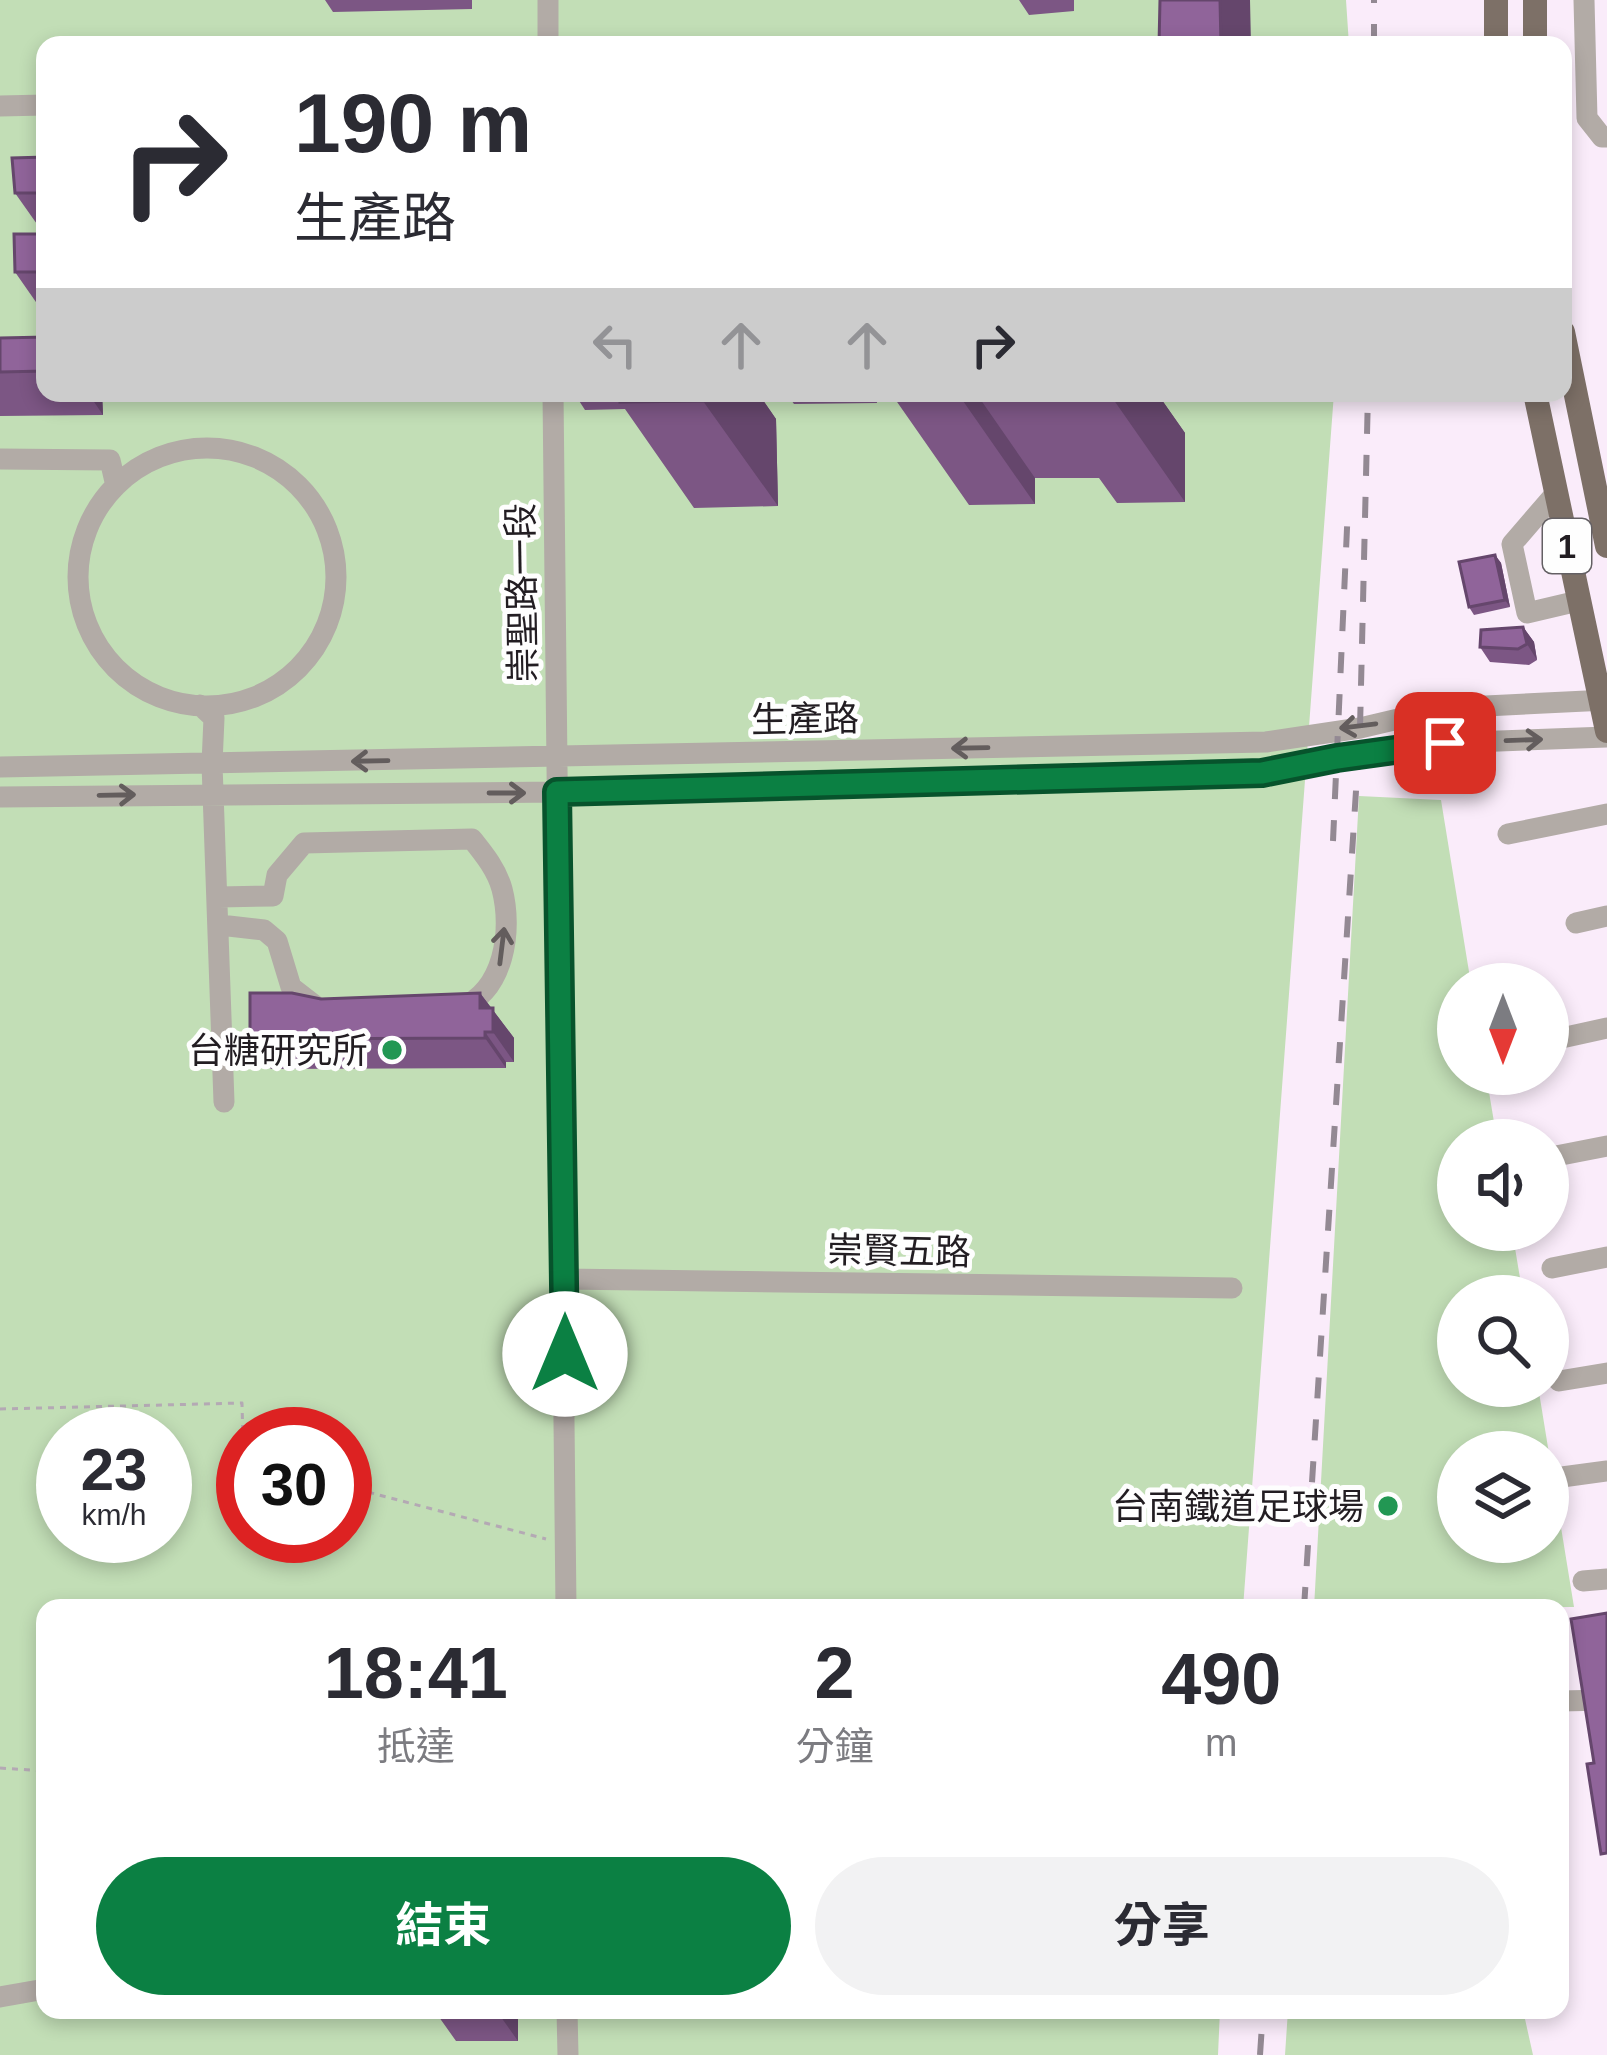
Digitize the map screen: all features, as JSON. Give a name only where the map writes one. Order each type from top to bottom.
[{"type":"main road","points":[[1496,0],[1496,36]]},
{"type":"main road","points":[[1535,0],[1535,36]]},
{"type":"main road","name":"1","points":[[1572,376],[1607,546]]},
{"type":"main road","name":"1","points":[[1537,402],[1607,734]]},
{"type":"street","points":[[548,0],[548,36]]},
{"type":"street","points":[[1584,0],[1587,118],[1607,137]]},
{"type":"street","points":[[0,106],[36,105]]},
{"type":"street","name":"崇聖路一段","points":[[553,402],[566,1599]]},
{"type":"street","points":[[212,447],[255,456],[293,479],[321,513],[336,555],[336,598],[321,640],[293,674],[255,697],[200,705],[170,701],[133,683],[103,654],[84,617],[77,577],[84,536],[103,499],[116,486],[133,470],[171,452],[212,447]]},
{"type":"street","points":[[0,459],[110,460],[116,486]]},
{"type":"street","points":[[1556,493],[1512,544],[1527,614],[1578,601]]},
{"type":"street","name":"生產路","points":[[0,767],[1266,742],[1360,728],[1445,708],[1603,699]]},
{"type":"street","points":[[200,705],[214,718],[224,1102]]},
{"type":"street","name":"生產路","points":[[0,797],[557,792],[1262,773],[1445,743],[1607,734]]},
{"type":"street","points":[[1508,834],[1607,814]]},
{"type":"street","points":[[346,1012],[325,1013],[291,987],[272,896],[277,874],[304,843],[472,839],[490,862],[502,891],[505,942],[497,973],[478,1001],[455,1010],[434,1010]]},
{"type":"street","points":[[219,897],[272,896]]},
{"type":"street","points":[[1576,923],[1607,916]]},
{"type":"street","points":[[220,925],[264,930],[278,941]]},
{"type":"street","points":[[1569,1036],[1607,1028]]},
{"type":"street","points":[[1569,1153],[1607,1146]]},
{"type":"street","points":[[1552,1268],[1607,1257]]},
{"type":"street","name":"崇賢五路","points":[[565,1279],[1232,1288]]},
{"type":"street","points":[[1569,1379],[1607,1373]]},
{"type":"street","points":[[1569,1476],[1607,1471]]},
{"type":"street","points":[[1583,1581],[1607,1579]]},
{"type":"street","points":[[1569,1702],[1607,1700]]},
{"type":"street","points":[[0,1997],[36,1991]]},
{"type":"street","points":[[567,2019],[568,2055]]},
{"type":"path","points":[[0,1409],[242,1402],[242,1407]]},
{"type":"path","points":[[372,1493],[566,1544]]},
{"type":"path","points":[[0,1768],[36,1770]]},
{"type":"green space","points":[[0,0],[1346,0],[1348,36],[36,36],[36,402],[1333,402],[1244,1599],[36,1599],[36,2019],[1220,2019],[1218,2055],[0,2055]]},
{"type":"green space","points":[[1359,796],[1441,800],[1468,963],[1437,963],[1437,1095],[1490,1095],[1494,1119],[1437,1119],[1437,1251],[1516,1251],[1520,1275],[1437,1275],[1437,1407],[1541,1407],[1545,1431],[1437,1431],[1437,1563],[1567,1563],[1574,1607],[1569,1607],[1569,1599],[1314,1599]]},
{"type":"green space","points":[[1287,2019],[1525,2019],[1533,2055],[1285,2055]]},
{"type":"building","points":[[1160,0],[1220,0],[1221,36],[1159,36]]},
{"type":"building","points":[[36,157],[36,193],[15,193],[12,158]]},
{"type":"building","points":[[14,234],[36,234],[36,272],[15,272]]},
{"type":"building","points":[[36,337],[36,371],[0,372],[0,338]]},
{"type":"building","points":[[1495,555],[1505,600],[1469,607],[1459,562]]},
{"type":"building","points":[[1523,627],[1527,644],[1518,649],[1480,647],[1481,630]]},
{"type":"building","points":[[250,993],[321,999],[480,993],[480,1008],[493,1008],[493,1032],[485,1032],[485,1038],[250,1039]]},
{"type":"building","points":[[1607,1613],[1607,1853],[1601,1854],[1587,1764],[1594,1763],[1571,1619]]},
{"type":"railway","points":[[1374,0],[1374,36]]},
{"type":"railway","points":[[1305,1599],[1360,728],[1368,402]]},
{"type":"railway","points":[[1333,841],[1348,506]]},
{"type":"railway","points":[[1260,2055],[1262,2019]]},
{"type":"place","name":"台糖研究所","points":[[392,1050]]},
{"type":"place","name":"台南鐵道足球場","points":[[1388,1506]]},
{"type":"route","points":[[565,1354],[557,792],[1262,773],[1445,743]]}]
